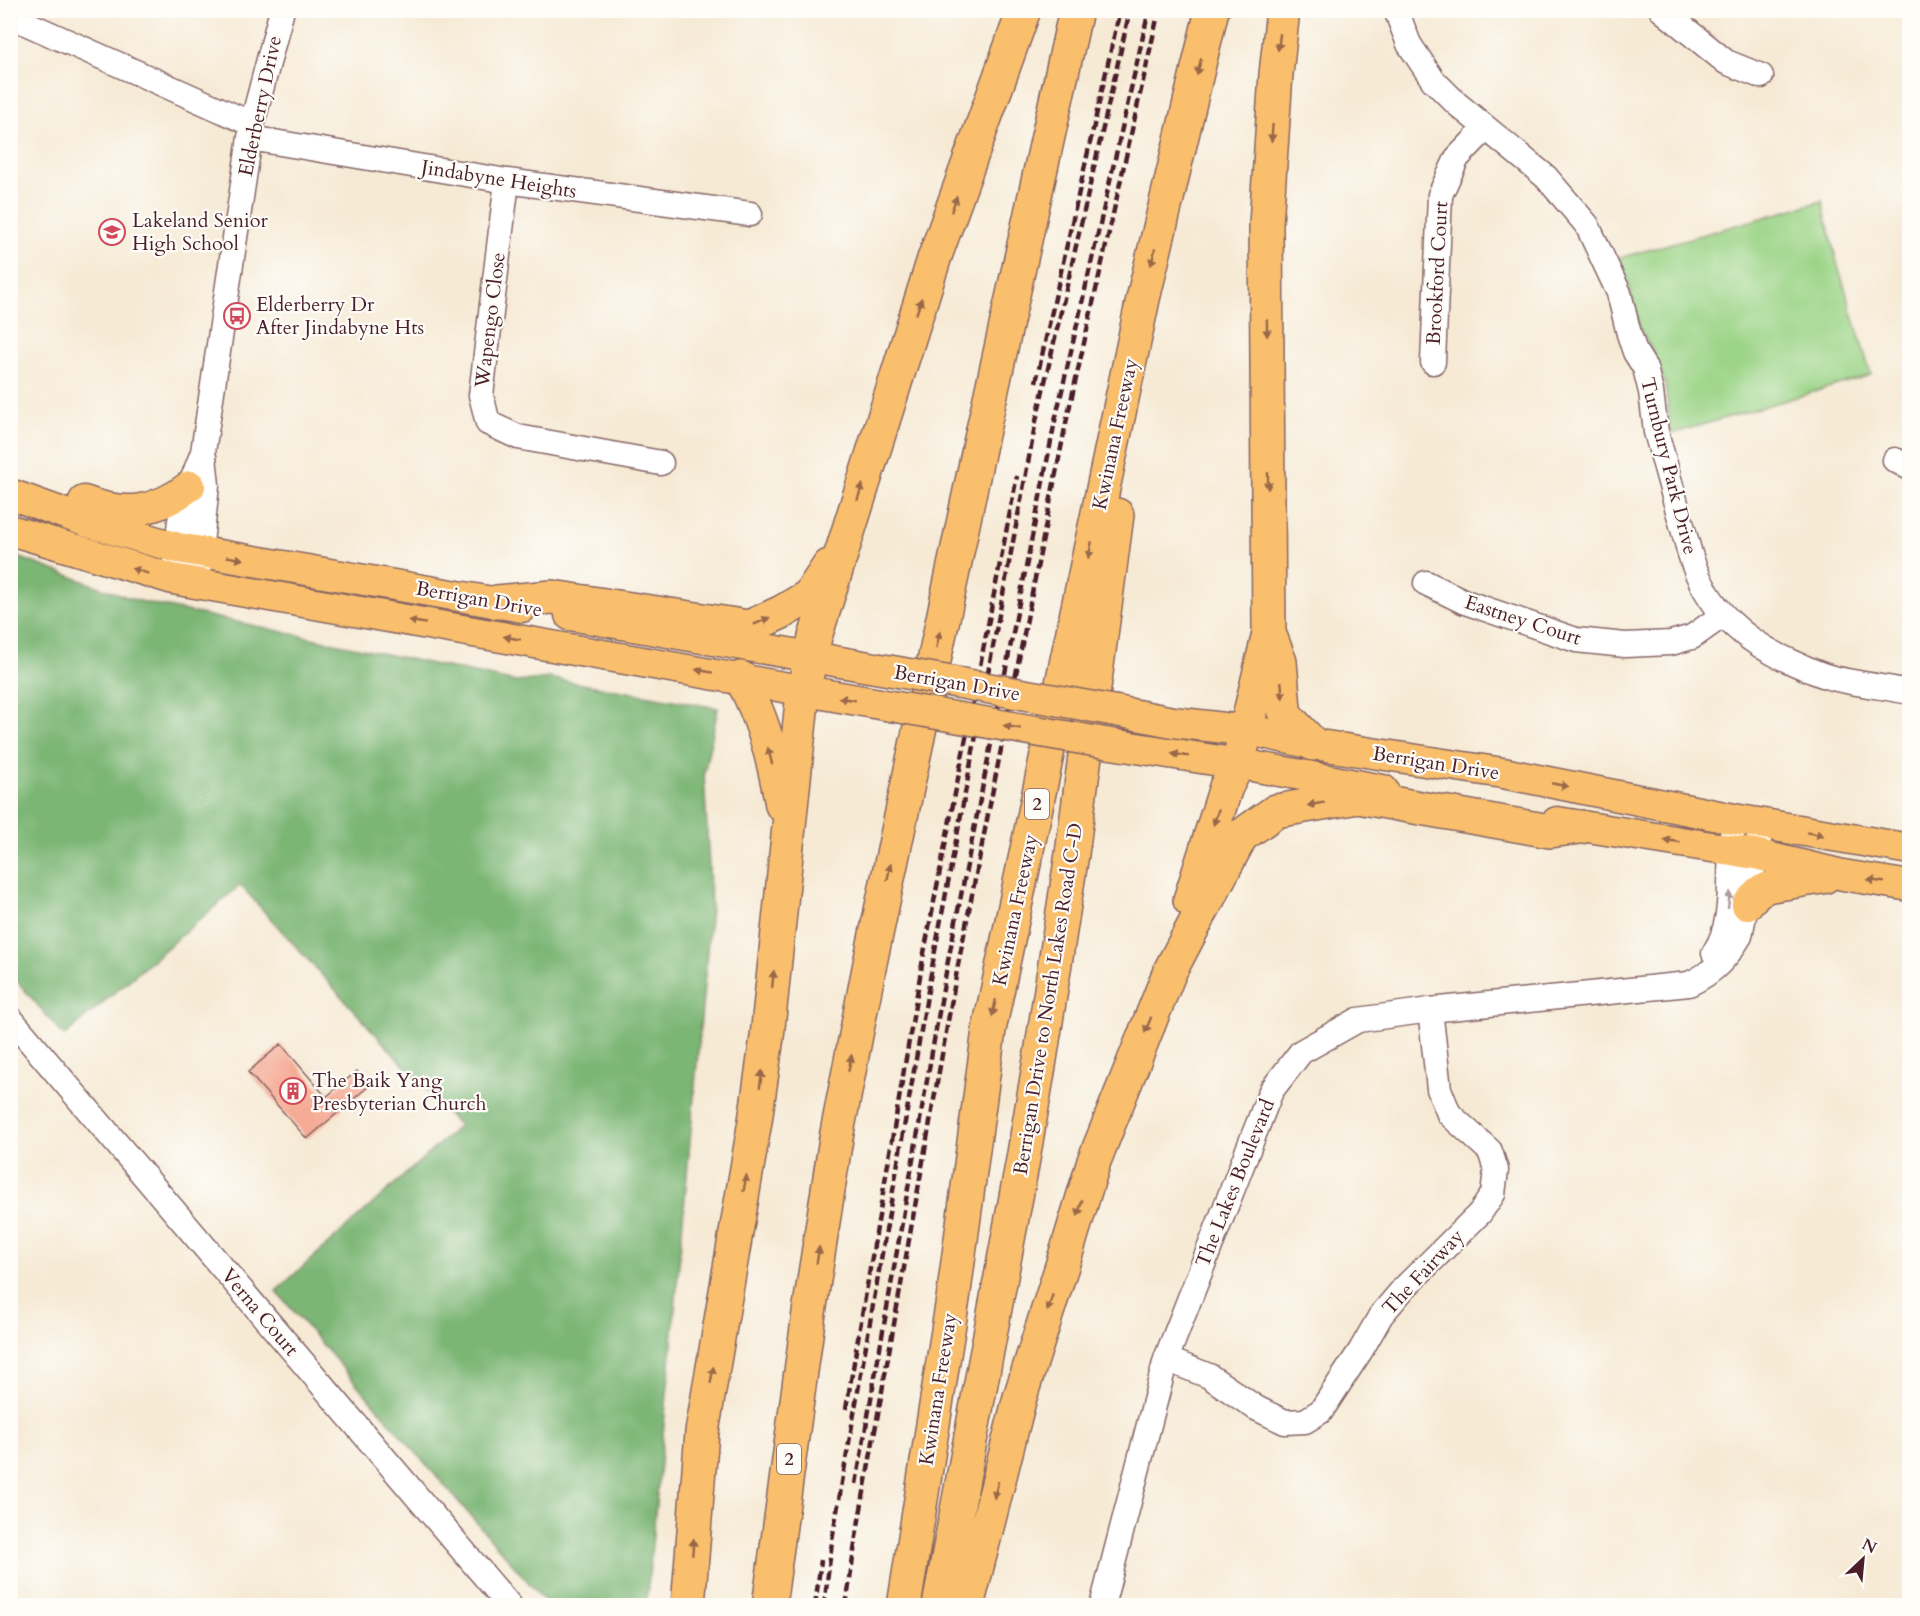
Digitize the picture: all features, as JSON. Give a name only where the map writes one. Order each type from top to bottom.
[{"type":"highway","points":[[688,1605],[702,1432],[767,1037],[803,692],[814,637],[934,259],[1024,10]]},
{"type":"highway","name":"2","points":[[769,1605],[836,1137],[870,963],[984,422],[1076,10]]},
{"type":"highway","name":"Kwinana Freeway","points":[[904,1605],[953,1299],[989,1030],[1143,299],[1212,10]]},
{"type":"highway","points":[[1170,971],[1193,889],[1226,787],[1238,764],[1269,633],[1266,224],[1276,74],[1283,10]]},
{"type":"highway","name":"Berrigan Drive to North Lakes Road C-D","points":[[939,1605],[1022,1165],[1072,854],[1117,524],[1124,388]]},
{"type":"highway","points":[[497,602],[552,597],[749,627],[782,612],[809,596],[842,548]]},
{"type":"highway","points":[[1269,633],[1280,662],[1284,708],[1287,717],[1312,744]]},
{"type":"highway","points":[[741,678],[758,711],[777,781],[787,834]]},
{"type":"highway","points":[[967,1605],[1020,1397],[1094,1161],[1170,971],[1241,836],[1276,811],[1358,797],[1550,831],[1581,827]]},
{"type":"highway","points":[[750,1605],[792,1351],[809,1313]]},
{"type":"main road","points":[[10,474],[101,507],[120,511],[162,504],[174,499],[190,486]]},
{"type":"main road","name":"Berrigan Drive","points":[[10,494],[85,521],[188,550],[898,672],[1173,722],[1259,732],[1312,744],[1503,774],[1748,822],[1910,849]]},
{"type":"main road","name":"Berrigan Drive","points":[[10,530],[185,581],[741,678],[803,692],[1238,764],[1581,827],[1742,852],[1843,875],[1910,886]]},
{"type":"main road","points":[[1747,905],[1758,892],[1769,887],[1843,875]]},
{"type":"street","name":"Elderberry Drive","points":[[188,550],[180,521],[203,452],[251,131],[282,10]]},
{"type":"street","name":"Turnbury Park Drive","points":[[1396,10],[1408,44],[1433,80],[1457,104],[1546,177],[1587,225],[1619,293],[1624,319],[1635,352],[1645,368],[1651,392],[1656,432],[1694,570],[1711,600],[1723,615],[1761,647],[1832,678],[1910,692]]},
{"type":"street","points":[[1662,10],[1725,62],[1761,76]]},
{"type":"street","name":"Jindabyne Heights","points":[[10,16],[251,131],[507,181],[750,214]]},
{"type":"street","name":"Brookford Court","points":[[1432,362],[1440,195],[1457,158],[1486,128]]},
{"type":"street","name":"Wapengo Close","points":[[507,181],[481,395],[488,423],[518,437],[661,463]]},
{"type":"street","name":"Elderberry Drive","points":[[185,581],[188,550],[207,485],[203,452]]},
{"type":"street","name":"Eastney Court","points":[[1426,583],[1465,602],[1576,640],[1615,644],[1671,643],[1692,637],[1723,615]]},
{"type":"street","name":"The Lakes Boulevard","points":[[1659,986],[1708,962],[1719,945],[1725,928],[1731,877],[1742,852],[1748,822]]},
{"type":"street","name":"The Lakes Boulevard","points":[[1102,1605],[1166,1359],[1271,1091],[1301,1052],[1358,1020],[1430,1010],[1689,984],[1718,967],[1732,951],[1740,936],[1747,905],[1742,852]]},
{"type":"street","name":"The Fairway","points":[[1166,1359],[1209,1376],[1256,1408],[1285,1422],[1305,1421],[1321,1411],[1381,1315],[1404,1288],[1480,1213],[1493,1194],[1496,1170],[1490,1151],[1449,1114],[1439,1089],[1430,1010]]},
{"type":"street","name":"Verna Court","points":[[12,1024],[510,1605]]},
{"type":"green space","points":[[1822,201],[1836,259],[1871,375],[1671,434],[1665,383],[1640,328],[1628,281],[1616,259]]},
{"type":"green space","points":[[10,554],[135,600],[516,682],[549,678],[718,708],[704,773],[711,907],[646,1605],[548,1605],[276,1291],[459,1126],[240,885],[64,1036],[11,974]]},
{"type":"building","name":"The Baik Yang Presbyterian Church","points":[[281,1044],[326,1097],[357,1071],[370,1085],[307,1139],[248,1072]]},
{"type":"railway","points":[[1036,382],[1120,10]]},
{"type":"railway","points":[[824,1606],[833,1534],[934,956],[1036,421],[1130,10]]},
{"type":"railway","points":[[856,1484],[948,961],[1055,421],[1149,10]]},
{"type":"railway","points":[[846,1606],[856,1537],[958,965],[1066,423],[1159,10]]},
{"type":"railway","points":[[846,1409],[924,953],[1017,476]]},
{"type":"railway","points":[[815,1606],[821,1560]]},
{"type":"place","name":"Lakeland Senior High School","points":[[112,232]]},
{"type":"place","name":"Elderberry Dr After Jindabyne Hts","points":[[237,316]]},
{"type":"place","name":"The Baik Yang Presbyterian Church","points":[[293,1091]]}]
